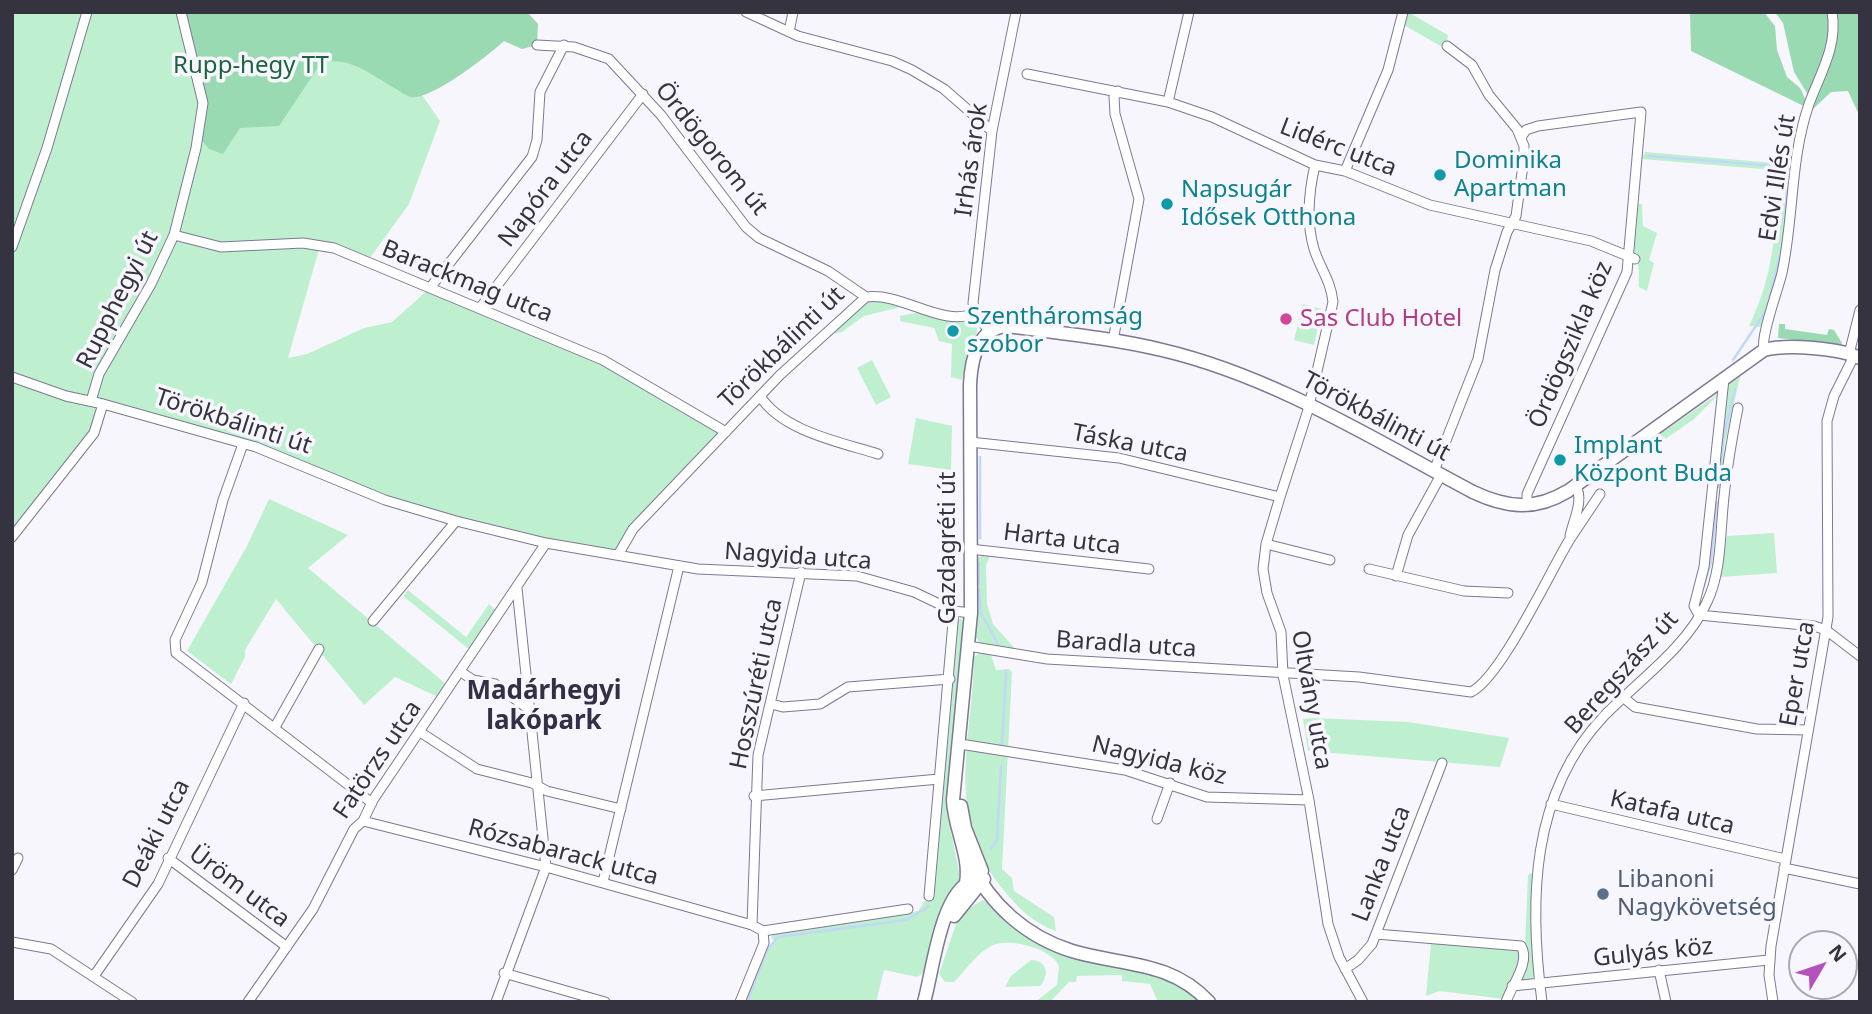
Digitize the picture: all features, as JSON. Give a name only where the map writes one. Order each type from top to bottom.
[{"type":"street","points":[[12,247],[50,138],[87,12]]},
{"type":"street","name":"Rupphegyi út","points":[[91,401],[99,374],[151,284],[174,235],[204,116],[202,95],[181,12]]},
{"type":"street","points":[[746,12],[789,32],[892,61],[912,70],[944,89],[992,131]]},
{"type":"street","points":[[789,32],[793,12]]},
{"type":"street","name":"Irhás árok","points":[[976,313],[973,303],[992,131],[1016,12]]},
{"type":"street","points":[[1168,102],[1189,12]]},
{"type":"street","name":"Edvi Illés út","points":[[1764,350],[1762,340],[1771,318],[1788,239],[1800,135],[1830,54],[1832,12]]},
{"type":"street","points":[[1345,171],[1388,70],[1401,13]]},
{"type":"street","name":"Ördögorom út","points":[[537,45],[564,45],[603,56],[643,94],[746,227],[759,238],[828,271],[866,297]]},
{"type":"street","points":[[430,288],[532,158],[537,140],[540,92],[564,45]]},
{"type":"street","points":[[1396,576],[1408,535],[1438,473],[1478,359],[1495,270],[1511,222],[1516,216],[1523,175],[1522,136],[1489,95],[1472,65],[1447,46]]},
{"type":"street","name":"Lidérc utca","points":[[1027,74],[1168,102],[1221,121],[1315,165],[1345,171],[1445,210],[1511,222],[1591,242],[1632,257]]},
{"type":"street","points":[[1113,341],[1139,199],[1113,105],[1118,91]]},
{"type":"street","name":"Napóra utca","points":[[480,308],[643,94]]},
{"type":"street","name":"Ördögszikla köz","points":[[1522,136],[1526,130],[1538,126],[1641,112],[1632,257],[1624,282],[1537,470],[1527,495],[1527,506]]},
{"type":"street","name":"Oltvány utca","points":[[1315,165],[1311,185],[1311,229],[1314,248],[1330,284],[1333,302],[1309,404],[1266,544],[1264,581],[1281,632],[1283,675],[1309,800],[1328,924],[1345,969],[1363,1002]]},
{"type":"street","name":"Barackmag utca","points":[[174,235],[221,247],[321,244],[603,360],[726,432]]},
{"type":"street","name":"Törökbálinti út","points":[[12,377],[66,396],[243,444],[385,500],[456,521],[546,543],[618,555],[633,529],[760,396],[866,297],[885,296],[959,318],[976,313]]},
{"type":"street","name":"Eper utca","points":[[1773,1002],[1769,960],[1826,630],[1827,421],[1834,396],[1854,352],[1860,310]]},
{"type":"street","points":[[976,313],[989,331]]},
{"type":"street","name":"Törökbálinti út","points":[[989,331],[1008,326],[1113,341],[1184,356],[1309,404],[1487,499],[1527,506],[1552,499],[1575,485],[1764,350]]},
{"type":"street","name":"Gazdagréti út","points":[[977,880],[967,867],[958,836],[953,800],[971,613],[971,368],[989,331]]},
{"type":"street","points":[[1764,350],[1779,346],[1854,352]]},
{"type":"street","name":"Beregszász út","points":[[1699,615],[1694,606],[1704,567],[1724,379]]},
{"type":"street","points":[[760,396],[767,406],[790,422],[878,454]]},
{"type":"street","name":"Rupphegyi út","points":[[12,537],[94,433],[103,404]]},
{"type":"street","name":"Beregszász út","points":[[1542,1002],[1536,878],[1539,851],[1551,804],[1587,737],[1677,643],[1706,604],[1716,574],[1724,494],[1738,408]]},
{"type":"street","name":"Táska utca","points":[[970,442],[1119,458],[1280,497]]},
{"type":"street","points":[[243,444],[223,499],[202,582],[175,640],[176,653],[372,803]]},
{"type":"street","points":[[1569,541],[1580,492],[1575,485]]},
{"type":"street","points":[[1711,493],[1724,494]]},
{"type":"street","points":[[1569,541],[1600,494]]},
{"type":"street","points":[[373,621],[456,521]]},
{"type":"street","name":"Baradla utca","points":[[968,646],[1047,659],[1283,675],[1359,677],[1471,692],[1485,681],[1500,661],[1569,541]]},
{"type":"street","name":"Fatörzs utca","points":[[248,1002],[328,883],[354,829],[363,821],[372,803],[546,543]]},
{"type":"street","points":[[1266,544],[1330,560]]},
{"type":"street","name":"Harta utca","points":[[970,549],[1149,569]]},
{"type":"street","name":"Nagyida utca","points":[[618,555],[725,572],[801,572],[876,580],[914,592],[954,611],[971,613]]},
{"type":"street","points":[[603,882],[679,566]]},
{"type":"street","points":[[1369,569],[1464,591],[1508,593]]},
{"type":"street","name":"Hosszúréti utca","points":[[751,925],[754,796],[758,755],[801,572]]},
{"type":"street","points":[[496,1002],[504,973],[546,867],[517,588]]},
{"type":"street","name":"Gazdagréti út","points":[[929,897],[954,611]]},
{"type":"street","points":[[1699,615],[1826,630],[1860,656]]},
{"type":"street","points":[[275,727],[319,649]]},
{"type":"street","points":[[461,672],[477,681],[495,684],[531,711]]},
{"type":"street","points":[[771,704],[783,707],[821,704],[848,687],[950,679]]},
{"type":"street","points":[[1624,698],[1635,707],[1757,729],[1808,730]]},
{"type":"street","name":"Deáki utca","points":[[94,976],[158,884],[168,858],[244,703]]},
{"type":"street","points":[[420,732],[477,769],[547,791],[621,809]]},
{"type":"street","name":"Nagyida köz","points":[[960,744],[1084,761],[1170,783],[1187,792],[1207,797],[1309,800]]},
{"type":"street","name":"Lanka utca","points":[[1345,969],[1367,952],[1376,934],[1442,763]]},
{"type":"street","name":"Gazdagréti út","points":[[957,770],[965,828],[977,880]]},
{"type":"street","points":[[754,796],[939,779]]},
{"type":"street","points":[[1157,819],[1170,783]]},
{"type":"street","name":"Katafa utca","points":[[1551,804],[1860,884]]},
{"type":"street","name":"Rózsabarack utca","points":[[363,821],[603,882],[751,925]]},
{"type":"street","points":[[12,870],[18,858]]},
{"type":"street","name":"Üröm utca","points":[[168,858],[287,947]]},
{"type":"street","points":[[977,880],[994,900],[1027,930],[1066,949],[1161,968],[1190,985],[1209,1002]]},
{"type":"street","points":[[942,934],[977,880]]},
{"type":"street","points":[[924,1002],[948,909],[977,880]]},
{"type":"street","points":[[977,880],[1024,921],[1091,954]]},
{"type":"street","points":[[954,915],[974,899],[986,897],[994,900]]},
{"type":"street","points":[[751,925],[763,931],[908,909]]},
{"type":"street","points":[[740,1002],[764,943],[763,931]]},
{"type":"street","points":[[1376,934],[1521,946],[1524,953],[1523,962],[1506,1002]]},
{"type":"street","points":[[12,942],[51,949],[132,1002]]},
{"type":"street","name":"Gulyás köz","points":[[1512,986],[1769,960]]},
{"type":"street","points":[[1659,970],[1666,1002]]},
{"type":"street","points":[[504,973],[605,1002]]},
{"type":"green space","points":[[12,12],[527,12],[538,24],[524,49],[504,41],[468,69],[422,95],[440,121],[409,204],[367,262],[320,246],[288,358],[307,354],[364,328],[392,322],[430,288],[564,342],[726,432],[633,529],[618,555],[546,543],[385,500],[256,447],[103,404],[99,419],[12,537]]},
{"type":"green space","name":"Rupp-hegy TT","points":[[181,12],[527,12],[538,24],[537,45],[522,49],[504,41],[445,85],[411,97],[351,64],[331,61],[321,63],[279,126],[240,128],[223,154],[209,149],[199,137],[204,116]]},
{"type":"green space","points":[[1404,12],[1413,12],[1413,15],[1448,35],[1446,49],[1402,24]]},
{"type":"green space","points":[[1690,12],[1764,12],[1775,26],[1777,50],[1787,77],[1800,88],[1807,103],[1810,98],[1794,72],[1783,23],[1775,12],[1860,12],[1860,117],[1848,91],[1831,92],[1812,110],[1691,51]]},
{"type":"green space","points":[[1645,152],[1787,164],[1785,171],[1642,159]]},
{"type":"green space","points":[[1783,203],[1787,203],[1779,266],[1763,327],[1749,326],[1769,269],[1776,209],[1782,210]]},
{"type":"green space","points":[[1636,204],[1642,204],[1643,226],[1657,233],[1649,260],[1654,263],[1647,291],[1639,287],[1638,265],[1630,254]]},
{"type":"green space","points":[[878,299],[901,307],[864,316],[842,332],[832,334],[852,312]]},
{"type":"green space","points":[[1303,304],[1322,309],[1314,345],[1294,340]]},
{"type":"green space","points":[[921,312],[967,322],[977,328],[962,380],[951,377],[952,344],[939,341],[934,328],[900,321],[900,316]]},
{"type":"green space","points":[[1779,324],[1785,324],[1785,329],[1827,335],[1829,329],[1834,330],[1842,343],[1778,338]]},
{"type":"green space","points":[[872,360],[891,397],[876,405],[857,368]]},
{"type":"green space","points":[[1740,377],[1725,443],[1721,487],[1715,487],[1727,386]]},
{"type":"green space","points":[[1721,392],[1694,419],[1644,454],[1635,451]]},
{"type":"green space","points":[[916,418],[952,426],[951,470],[908,464]]},
{"type":"green space","points":[[269,499],[348,535],[308,568],[446,684],[438,697],[395,677],[364,705],[276,599],[245,650],[245,657],[231,684],[187,651],[247,546]]},
{"type":"green space","points":[[1774,533],[1777,573],[1720,577],[1727,536]]},
{"type":"green space","points":[[982,554],[991,554],[986,565],[987,604],[993,624],[1017,651],[982,645],[974,635],[975,563]]},
{"type":"green space","points":[[408,590],[466,637],[489,604],[497,611],[470,650],[403,596]]},
{"type":"green space","points":[[961,618],[963,623],[947,812],[961,882],[925,972],[917,977],[884,970],[876,1002],[745,1002],[767,950],[774,941],[771,937],[774,934],[918,911],[926,900],[932,899],[951,698],[955,623]]},
{"type":"green space","points":[[980,653],[991,655],[996,670],[1009,669],[1012,672],[1002,869],[1012,878],[1014,891],[1054,917],[1056,931],[1033,919],[1007,895],[984,861],[973,833],[967,805],[967,747],[974,657]]},
{"type":"green space","points":[[1303,719],[1408,722],[1509,738],[1500,767],[1308,751]]},
{"type":"green space","points":[[1532,873],[1535,975],[1531,980],[1519,982],[1525,946],[1528,875]]},
{"type":"green space","points":[[983,900],[1021,929],[1176,981],[1202,1002],[1158,1002],[1150,984],[1122,981],[1122,975],[1077,976],[1076,982],[1069,982],[1050,1002],[1035,1002],[1057,985],[1059,966],[1038,949],[1008,943],[991,946],[975,958],[954,982],[945,982],[939,974],[956,924],[966,910]]},
{"type":"green space","points":[[1431,943],[1521,948],[1520,965],[1504,999],[1439,991],[1426,996]]},
{"type":"green space","points":[[1031,960],[1044,965],[1046,973],[1040,986],[1005,987],[1011,976]]},
{"type":"waterway","points":[[1648,156],[1788,167],[1785,229]]},
{"type":"waterway","points":[[1733,360],[1766,311],[1783,243]]},
{"type":"waterway","points":[[1718,487],[1723,438],[1735,389]]},
{"type":"waterway","points":[[980,457],[980,538]]},
{"type":"waterway","points":[[1703,588],[1711,562],[1717,502]]},
{"type":"waterway","points":[[979,563],[979,584]]},
{"type":"waterway","points":[[979,589],[981,613],[1000,648]]},
{"type":"waterway","points":[[1002,746],[1006,671]]},
{"type":"waterway","points":[[991,849],[997,840],[1001,766]]},
{"type":"waterway","points":[[747,1002],[767,950],[778,937],[907,920],[929,906]]},
{"type":"place","name":"Dominika Apartman","points":[[1440,175]]},
{"type":"place","name":"Napsugár Idősek Otthona","points":[[1167,204]]},
{"type":"place","name":"Sas Club Hotel","points":[[1286,319]]},
{"type":"place","name":"Szentháromság szobor","points":[[953,331]]},
{"type":"place","name":"Implant Központ Buda","points":[[1560,460]]},
{"type":"place","name":"Libanoni Nagykövetség","points":[[1603,894]]},
{"type":"district","name":"Madárhegyi lakópark","points":[[544,707]]}]
